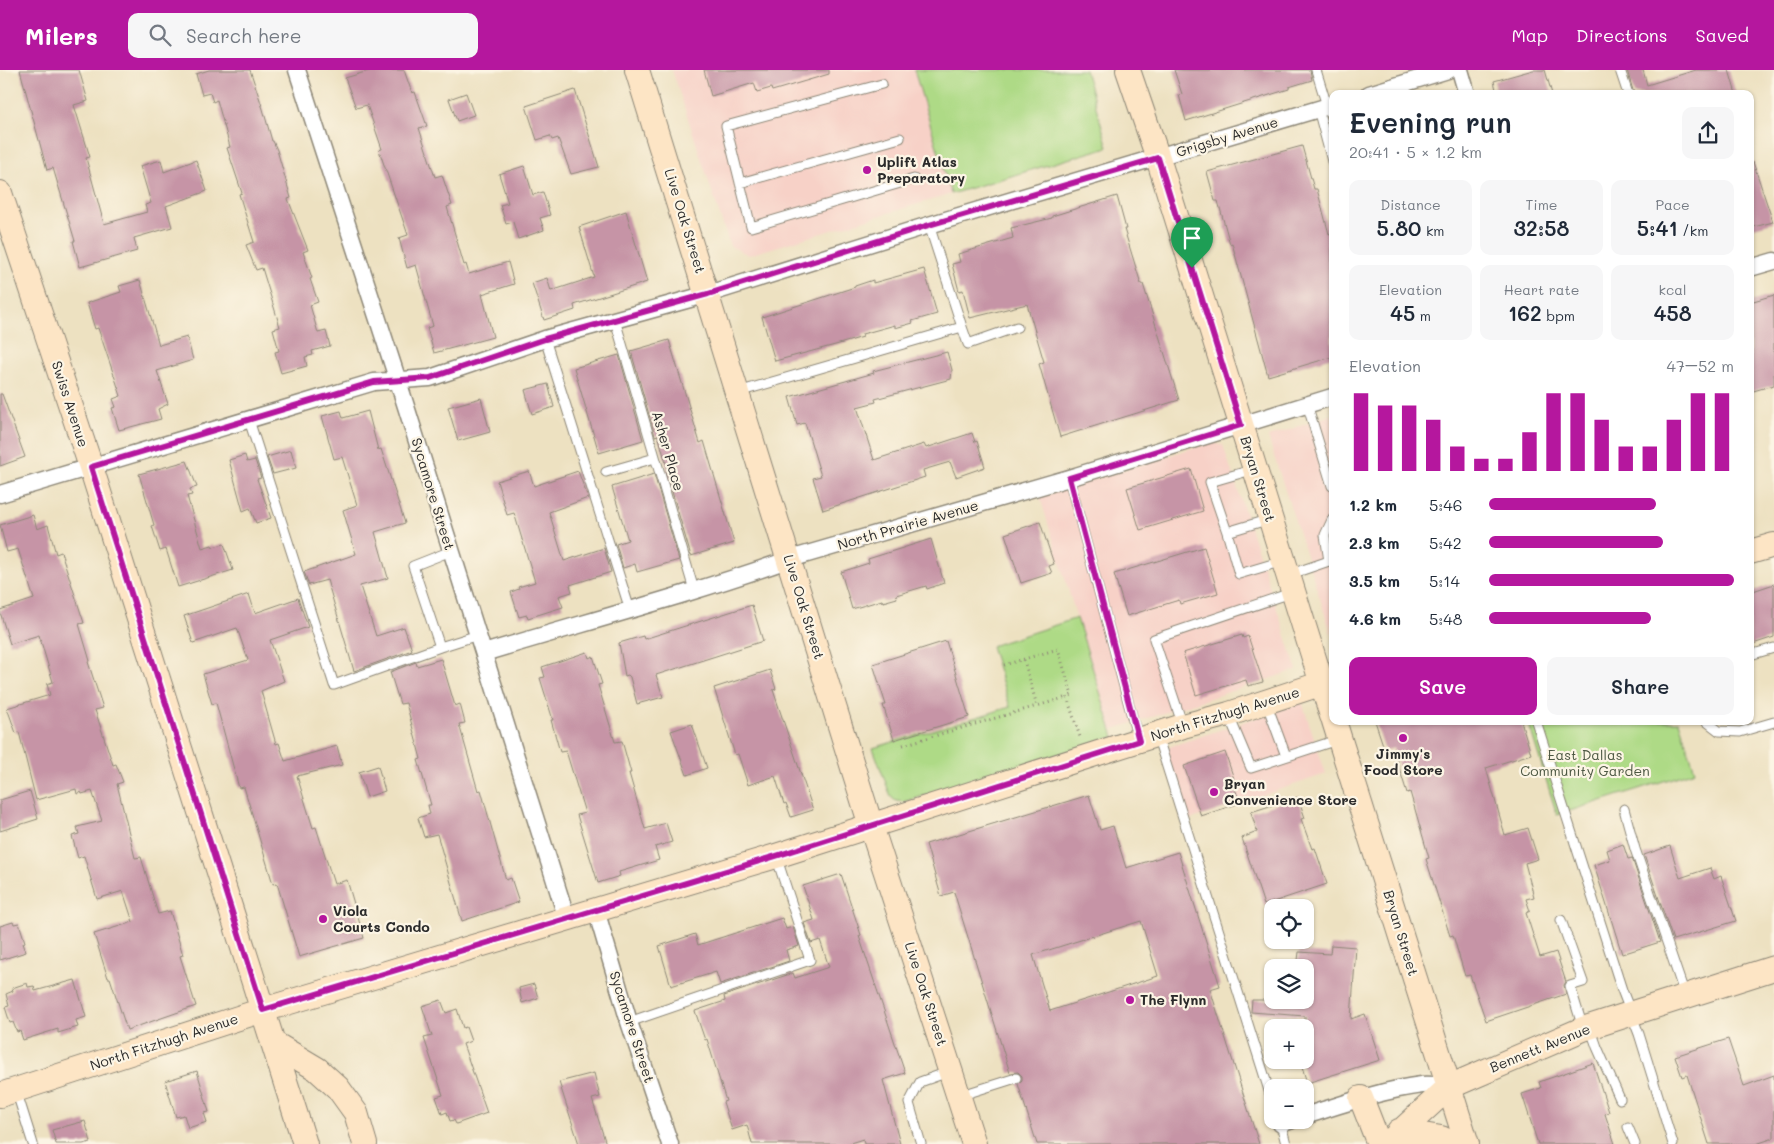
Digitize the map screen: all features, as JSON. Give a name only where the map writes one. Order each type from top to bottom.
[{"type":"street","name":"Sycamore Street","points":[[297,70],[398,381],[567,919]]},
{"type":"street","name":"Live Oak Street","points":[[638,70],[871,826],[974,1144]]},
{"type":"street","name":"Bryan Street","points":[[1128,70],[1158,158],[1289,576],[1327,682],[1329,696]]},
{"type":"street","points":[[1382,90],[1448,70]]},
{"type":"street","points":[[1460,70],[1466,90]]},
{"type":"street","name":"Grigsby Avenue","points":[[0,494],[374,382],[430,378],[545,339],[708,294],[929,225],[1326,107]]},
{"type":"street","name":"Swiss Avenue","points":[[0,193],[91,467],[306,1144]]},
{"type":"street","points":[[1754,267],[1774,261]]},
{"type":"street","name":"North Prairie Avenue","points":[[484,653],[630,610],[790,559],[1069,478],[1329,398]]},
{"type":"street","points":[[1754,551],[1774,545]]},
{"type":"street","name":"North Fitzhugh Avenue","points":[[8,1092],[263,1010],[776,856],[1327,682]]},
{"type":"street","name":"Bryan Street","points":[[1337,730],[1467,1144]]},
{"type":"street","name":"Sycamore Street","points":[[596,910],[629,1022],[670,1144]]},
{"type":"street","name":"Bennett Avenue","points":[[1314,1113],[1361,1098],[1424,1085],[1449,1087],[1587,1028],[1774,968]]},
{"type":"street","points":[[275,1044],[317,1069],[338,1088],[356,1113],[365,1144]]},
{"type":"street","points":[[1393,1138],[1449,1087]]},
{"type":"street","points":[[1361,1098],[1379,1144]]},
{"type":"street","points":[[1393,1138],[1441,1138],[1453,1144]]},
{"type":"lane","points":[[1316,70],[1326,107],[1329,134]]},
{"type":"lane","points":[[1620,70],[1627,90]]},
{"type":"lane","points":[[882,84],[726,126],[751,227],[914,179]]},
{"type":"lane","points":[[740,183],[900,138]]},
{"type":"lane","points":[[929,225],[968,344],[1017,327]]},
{"type":"lane","name":"Asher Place","points":[[615,320],[694,590]]},
{"type":"lane","points":[[738,392],[962,327]]},
{"type":"lane","points":[[545,339],[630,610]]},
{"type":"lane","points":[[1307,404],[1329,476]]},
{"type":"lane","points":[[250,420],[334,684],[440,646],[478,635]]},
{"type":"lane","points":[[606,472],[655,458]]},
{"type":"lane","points":[[1255,469],[1210,482],[1239,574],[1289,576]]},
{"type":"lane","points":[[1069,478],[1148,738],[1265,1079]]},
{"type":"lane","points":[[1227,532],[1271,519]]},
{"type":"lane","points":[[1183,726],[1154,639],[1289,576],[1329,561],[1325,535],[1329,526]]},
{"type":"lane","points":[[440,646],[413,566],[452,551]]},
{"type":"lane","points":[[1754,654],[1774,648]]},
{"type":"lane","points":[[1266,702],[1286,756]]},
{"type":"lane","points":[[1228,714],[1250,768],[1286,756],[1337,730]]},
{"type":"lane","points":[[1711,725],[1719,731],[1740,732],[1774,722]]},
{"type":"lane","points":[[1537,725],[1630,1014],[1639,1034],[1672,1144]]},
{"type":"lane","points":[[1624,809],[1635,849],[1685,996]]},
{"type":"lane","points":[[629,1022],[810,960],[776,856]]},
{"type":"lane","points":[[1561,920],[1583,982],[1570,986],[1620,1099]]},
{"type":"lane","points":[[921,1144],[909,1103],[920,1082],[951,1071]]},
{"type":"lane","points":[[959,1096],[1016,1078]]},
{"type":"lane","points":[[8,1092],[33,1144]]},
{"type":"lane","points":[[1628,1127],[1635,1144]]},
{"type":"lane","points":[[1285,1129],[1286,1144]]},
{"type":"path","points":[[903,745],[1072,696],[1058,649],[1004,665]]},
{"type":"path","points":[[1024,660],[1037,706]]},
{"type":"path","points":[[1067,697],[1081,740]]},
{"type":"shaded area","name":"Uplift Atlas Preparatory","points":[[672,70],[704,70],[711,95],[754,83],[771,88],[772,91],[828,74],[827,70],[1085,70],[1108,147],[749,255],[730,246]]},
{"type":"shaded area","points":[[1329,416],[1329,627],[1268,437]]},
{"type":"shaded area","points":[[1211,442],[1223,445],[1297,670],[1111,730],[1040,497]]},
{"type":"shaded area","points":[[1302,702],[1326,774],[1186,821],[1163,749]]},
{"type":"green space","points":[[914,70],[1085,70],[1108,147],[951,194]]},
{"type":"green space","points":[[1077,618],[1114,737],[904,802],[896,801],[891,797],[873,748],[1010,707],[991,646]]},
{"type":"green space","name":"East Dallas Community Garden","points":[[1529,725],[1680,725],[1695,771],[1557,815]]},
{"type":"building","points":[[20,70],[79,70],[88,101],[74,105],[90,157],[86,158],[104,224],[147,212],[145,205],[151,203],[140,166],[161,160],[164,172],[196,160],[207,191],[166,206],[172,227],[134,238],[137,251],[80,267],[73,241],[75,241],[53,168],[47,170]]},
{"type":"building","points":[[209,70],[250,70],[272,141],[277,150],[291,198],[288,199],[308,250],[303,252],[318,302],[310,305],[318,333],[326,331],[330,346],[312,351],[313,355],[305,357],[307,366],[281,373],[275,352],[279,351],[273,329],[280,327],[262,268],[256,270],[246,245],[254,242],[239,194],[242,193],[227,148],[230,147],[217,100],[213,102],[210,93],[202,95],[196,74]]},
{"type":"building","points":[[372,70],[404,70],[412,93],[415,92],[427,126],[419,128],[435,177],[442,175],[452,205],[447,207],[464,265],[466,264],[469,274],[508,262],[514,284],[482,294],[493,337],[434,353],[427,328],[433,326],[416,265],[407,268],[399,238],[408,235],[379,150],[382,149],[367,105],[356,108],[345,78]]},
{"type":"building","points":[[704,70],[829,70],[829,74],[772,91],[771,88],[757,92],[754,83],[711,96]]},
{"type":"building","points":[[1174,70],[1310,70],[1312,80],[1186,121],[1179,95],[1182,94]]},
{"type":"building","points":[[1533,70],[1545,70],[1551,90],[1496,90],[1494,81]]},
{"type":"building","points":[[1627,70],[1643,70],[1647,85],[1696,70],[1729,70],[1735,90],[1633,90]]},
{"type":"building","points":[[575,90],[599,167],[571,174],[558,138],[552,140],[550,136],[537,140],[526,106]]},
{"type":"building","points":[[466,93],[474,115],[457,121],[449,99]]},
{"type":"building","points":[[1302,146],[1314,189],[1317,189],[1329,234],[1329,358],[1268,376],[1232,243],[1230,244],[1218,201],[1215,201],[1207,172]]},
{"type":"building","points":[[1754,165],[1773,222],[1754,227]]},
{"type":"building","points":[[524,166],[533,195],[543,192],[550,215],[540,218],[544,230],[518,239],[513,222],[506,224],[500,205],[508,203],[499,174]]},
{"type":"building","points":[[1117,196],[1126,229],[1124,229],[1179,400],[1060,437],[1039,364],[1044,362],[1027,304],[970,318],[963,290],[959,291],[952,264],[960,262],[958,254],[1013,238],[1011,228],[1052,218],[1052,216]]},
{"type":"building","points":[[626,211],[647,282],[574,305],[575,310],[544,320],[532,283],[547,278],[551,291],[594,277],[579,227]]},
{"type":"building","points":[[924,269],[937,314],[912,321],[913,323],[895,328],[895,325],[862,334],[863,337],[775,361],[762,317],[873,280],[873,283]]},
{"type":"building","points":[[140,280],[159,345],[187,337],[193,360],[157,371],[168,404],[158,409],[161,419],[119,430],[112,408],[116,407],[113,399],[121,396],[98,328],[95,329],[87,303],[121,292],[119,286]]},
{"type":"building","points":[[1774,295],[1774,385],[1754,391],[1754,301]]},
{"type":"building","points":[[669,340],[700,443],[704,441],[734,543],[691,556],[666,471],[668,470],[658,435],[655,436],[631,351]]},
{"type":"building","points":[[947,352],[952,370],[951,379],[875,399],[876,402],[857,407],[874,460],[924,444],[926,448],[972,433],[975,442],[977,441],[985,467],[956,477],[950,462],[923,470],[925,477],[823,510],[813,478],[821,476],[805,423],[797,425],[789,397],[874,373],[873,371]]},
{"type":"building","points":[[619,355],[643,440],[599,453],[574,368]]},
{"type":"building","points":[[548,384],[554,407],[532,414],[525,390]]},
{"type":"building","points":[[0,394],[2,394],[25,457],[0,466]]},
{"type":"building","points":[[481,398],[490,432],[458,441],[448,407]]},
{"type":"building","points":[[341,411],[343,418],[368,411],[378,450],[381,449],[405,523],[375,532],[388,578],[360,586],[376,636],[404,627],[412,650],[354,671],[327,580],[309,585],[304,572],[356,554],[343,510],[357,505],[342,457],[334,459],[322,416]]},
{"type":"building","points":[[291,450],[296,468],[273,474],[267,457]]},
{"type":"building","points":[[245,455],[247,462],[255,460],[261,478],[257,479],[271,518],[256,523],[250,508],[243,511],[229,460]]},
{"type":"building","points":[[187,461],[197,487],[190,489],[192,495],[187,496],[202,548],[224,544],[233,570],[178,587],[166,549],[160,551],[139,474]]},
{"type":"building","points":[[1191,469],[1203,511],[1140,530],[1127,488]]},
{"type":"building","points":[[529,471],[534,486],[578,471],[588,498],[549,512],[564,561],[604,548],[611,572],[570,585],[572,592],[559,596],[563,607],[528,618],[527,615],[519,617],[511,592],[519,589],[518,587],[535,582],[514,513],[507,515],[497,481]]},
{"type":"building","points":[[654,474],[679,560],[637,572],[635,564],[623,568],[616,544],[628,540],[612,487]]},
{"type":"building","points":[[33,515],[37,529],[48,525],[56,554],[61,552],[84,623],[79,624],[90,661],[88,662],[103,708],[95,710],[113,765],[116,764],[123,782],[117,784],[135,858],[141,857],[158,914],[170,911],[183,955],[180,956],[196,1006],[127,1030],[94,934],[133,922],[123,891],[97,899],[84,856],[78,858],[72,836],[79,834],[77,827],[102,821],[92,791],[77,794],[76,789],[36,800],[19,732],[16,733],[7,708],[50,695],[47,684],[53,682],[39,635],[10,644],[0,612],[0,610],[34,599],[18,549],[7,552],[0,525]]},
{"type":"building","points":[[1040,522],[1054,564],[1049,566],[1052,573],[1021,583],[1005,534]]},
{"type":"building","points":[[931,539],[944,583],[927,589],[926,586],[896,595],[897,598],[883,602],[882,600],[852,609],[841,572],[869,563],[868,559]]},
{"type":"building","points":[[1204,547],[1218,593],[1180,604],[1179,600],[1127,616],[1114,574]]},
{"type":"building","points":[[1774,584],[1774,637],[1754,644],[1754,591]]},
{"type":"building","points":[[249,594],[255,613],[298,598],[308,627],[270,640],[284,681],[261,691],[276,744],[279,743],[285,761],[337,746],[342,765],[297,776],[313,828],[316,827],[334,884],[347,880],[364,938],[299,957],[277,883],[273,884],[244,787],[239,788],[216,703],[212,704],[203,674],[248,660],[237,628],[193,643],[184,616]]},
{"type":"building","points":[[752,605],[763,641],[656,675],[663,697],[637,704],[630,677],[628,675],[625,676],[619,643],[643,636],[644,639]]},
{"type":"building","points":[[1242,635],[1243,638],[1248,636],[1263,682],[1248,686],[1246,680],[1196,695],[1183,653]]},
{"type":"building","points":[[946,641],[969,717],[894,740],[883,705],[886,705],[873,664]]},
{"type":"building","points":[[587,652],[589,658],[593,656],[602,684],[598,685],[615,742],[622,741],[645,829],[666,823],[672,842],[655,847],[659,860],[619,872],[620,876],[598,883],[577,815],[585,813],[566,751],[560,752],[551,720],[553,720],[540,678],[545,677],[542,667]]},
{"type":"building","points":[[441,659],[455,706],[460,704],[465,723],[459,724],[478,791],[481,790],[506,880],[511,878],[519,902],[462,921],[437,834],[424,837],[418,818],[430,814],[428,805],[431,805],[418,760],[421,759],[406,703],[400,704],[390,672],[416,662],[417,666]]},
{"type":"building","points":[[770,670],[776,689],[773,690],[813,810],[791,817],[786,803],[784,804],[775,776],[748,785],[738,754],[735,755],[714,688]]},
{"type":"building","points":[[692,724],[707,768],[687,775],[671,731]]},
{"type":"building","points":[[1376,725],[1522,725],[1531,754],[1486,768],[1505,835],[1528,828],[1538,859],[1525,863],[1534,897],[1526,899],[1530,911],[1526,913],[1540,957],[1556,952],[1566,982],[1564,985],[1566,994],[1486,1021],[1470,975],[1465,976],[1453,935],[1450,936],[1426,859],[1429,858],[1410,792],[1407,793],[1393,748],[1385,751]]},
{"type":"building","name":"Bryan Convenience Store","points":[[1225,752],[1240,803],[1201,816],[1184,766]]},
{"type":"building","points":[[378,766],[385,791],[367,797],[359,772]]},
{"type":"building","points":[[30,791],[38,819],[0,831],[0,800]]},
{"type":"building","points":[[1089,795],[1100,830],[1113,826],[1126,868],[1178,852],[1220,986],[1210,989],[1259,1144],[1037,1144],[1018,1084],[1022,1080],[1022,1076],[1018,1072],[1010,1073],[954,892],[941,896],[926,844]],"holes":[[[1141,921],[1158,976],[1050,1011],[1033,955]]]},
{"type":"building","points":[[1298,797],[1305,818],[1301,819],[1312,849],[1315,848],[1327,884],[1282,899],[1264,899],[1264,905],[1242,838],[1257,832],[1251,812]]},
{"type":"building","points":[[1623,844],[1628,859],[1632,858],[1660,942],[1622,954],[1594,865],[1610,860],[1607,850]]},
{"type":"building","points":[[1670,846],[1680,878],[1710,868],[1714,879],[1721,876],[1736,921],[1673,940],[1644,855]]},
{"type":"building","points":[[841,874],[861,935],[859,936],[905,1073],[883,1080],[900,1144],[864,1144],[863,1139],[847,1144],[752,1144],[747,1125],[732,1130],[723,1102],[726,1101],[707,1039],[705,1040],[695,1011],[725,1001],[724,996],[793,973],[795,978],[829,967],[820,940],[811,943],[804,923],[814,920],[803,886]]},
{"type":"building","points":[[782,918],[786,929],[793,927],[799,946],[786,950],[789,961],[720,984],[716,972],[671,986],[659,946],[695,934],[698,945]]},
{"type":"building","points":[[13,922],[14,924],[19,923],[26,952],[0,960],[0,926]]},
{"type":"building","points":[[1331,945],[1356,947],[1351,1019],[1365,1014],[1380,1060],[1314,1081],[1314,1079],[1306,1079],[1303,1069],[1314,1069],[1314,1019],[1305,1019],[1305,1016],[1251,1012],[1252,1000],[1264,1000],[1264,1009],[1314,1009],[1314,959],[1298,959],[1299,952],[1330,954]]},
{"type":"building","points":[[75,980],[86,1017],[76,1020],[78,1027],[58,1033],[58,1029],[23,1040],[20,1031],[17,1032],[13,1022],[10,1023],[5,1007],[9,1006],[6,994],[13,991],[12,988],[27,983],[28,987],[34,986],[35,991]]},
{"type":"building","points":[[534,984],[538,998],[522,1003],[519,988]]},
{"type":"building","points":[[441,1000],[446,1013],[457,1009],[463,1028],[466,1027],[471,1041],[463,1044],[487,1113],[456,1124],[454,1120],[450,1121],[447,1112],[442,1114],[436,1097],[443,1095],[424,1038],[432,1036],[422,1006]]},
{"type":"building","points":[[1728,1039],[1744,1086],[1774,1075],[1774,1138],[1756,1144],[1709,1144],[1687,1075],[1682,1077],[1675,1056]]},
{"type":"building","points":[[1593,1063],[1609,1112],[1605,1114],[1615,1144],[1538,1144],[1522,1094],[1541,1088],[1539,1082]]},
{"type":"building","points":[[197,1071],[209,1112],[204,1113],[207,1122],[188,1128],[184,1115],[176,1117],[165,1081]]},
{"type":"building","points":[[594,1073],[600,1097],[592,1099],[606,1144],[579,1144],[559,1082]]},
{"type":"building","points":[[85,1121],[91,1142],[83,1144],[56,1144],[52,1130]]},
{"type":"place","name":"Uplift Atlas Preparatory","points":[[867,170]]},
{"type":"place","name":"Jimmy's Food Store","points":[[1403,738]]},
{"type":"place","name":"Bryan Convenience Store","points":[[1214,792]]},
{"type":"place","name":"Viola Courts Condo","points":[[323,919]]},
{"type":"place","name":"The Flynn","points":[[1130,1000]]},
{"type":"route","points":[[1158,158],[1192,268],[1241,425],[1069,478],[1139,741],[776,856],[263,1010],[91,467],[374,382],[430,378],[545,339],[708,294],[929,225],[1158,158]]}]
